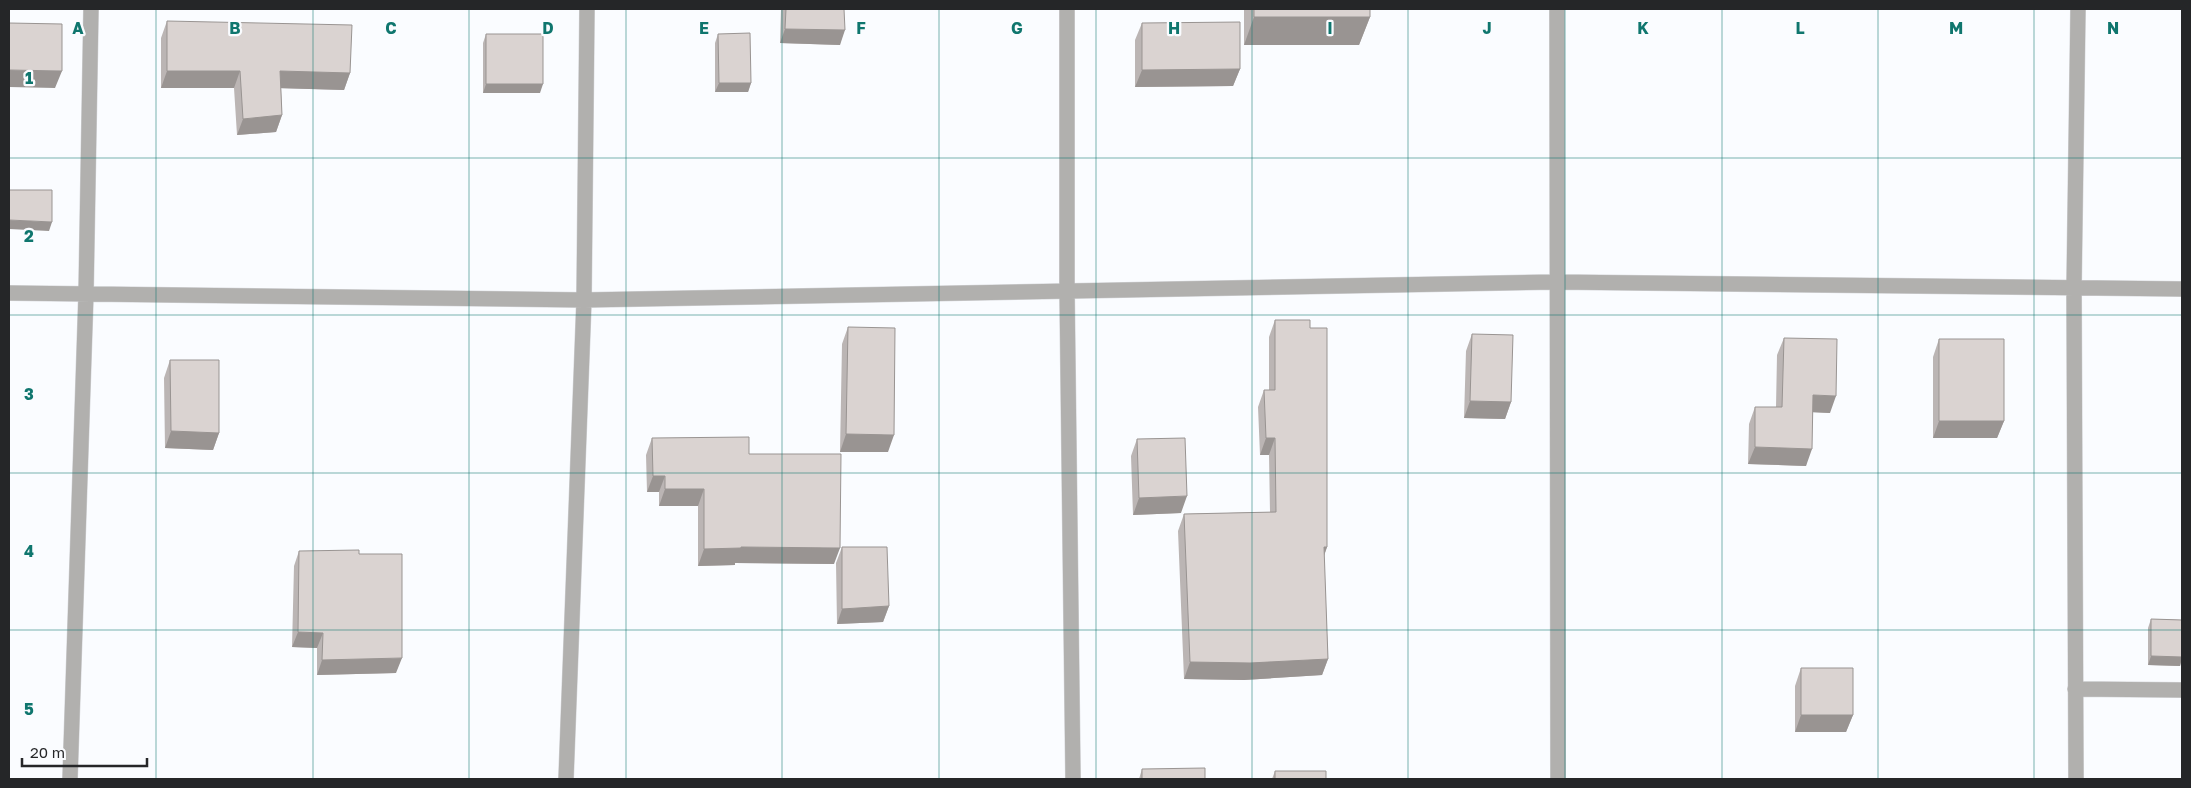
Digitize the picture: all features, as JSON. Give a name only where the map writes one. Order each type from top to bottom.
[{"type":"street","points":[[70,779],[86,294],[92,9]]},
{"type":"street","points":[[566,779],[584,300],[587,9]]},
{"type":"street","points":[[1067,9],[1067,289],[1073,779]]},
{"type":"street","points":[[1557,9],[1558,779]]},
{"type":"street","points":[[2076,779],[2074,288],[2078,9]]},
{"type":"street","points":[[9,293],[584,300],[1067,289],[1556,282],[2182,289]]},
{"type":"street","points":[[2075,689],[2182,690]]},
{"type":"building","points":[[786,9],[844,9],[845,30],[785,29]]},
{"type":"building","points":[[1254,9],[1370,9],[1370,17],[1254,17]]},
{"type":"building","points":[[167,21],[352,25],[350,73],[280,71],[282,115],[243,119],[240,71],[167,71]]},
{"type":"building","points":[[1240,22],[1240,69],[1142,70],[1142,23]]},
{"type":"building","points":[[9,23],[62,24],[62,71],[9,70]]},
{"type":"building","points":[[750,33],[751,83],[719,83],[718,34]]},
{"type":"building","points":[[486,34],[543,34],[543,84],[486,84]]},
{"type":"building","points":[[9,190],[52,190],[52,222],[9,220]]},
{"type":"building","points":[[1275,320],[1310,320],[1310,328],[1327,328],[1327,547],[1324,547],[1328,659],[1250,663],[1190,662],[1184,514],[1276,512],[1275,438],[1266,438],[1264,390],[1275,390]]},
{"type":"building","points":[[848,327],[895,328],[894,435],[846,434]]},
{"type":"building","points":[[1472,334],[1513,335],[1511,402],[1470,401]]},
{"type":"building","points":[[1784,338],[1837,339],[1836,396],[1813,395],[1812,449],[1755,447],[1755,407],[1782,407]]},
{"type":"building","points":[[1939,339],[2004,339],[2004,421],[1939,421]]},
{"type":"building","points":[[170,360],[219,360],[219,433],[171,431]]},
{"type":"building","points":[[749,437],[749,454],[841,454],[840,548],[741,547],[704,549],[704,489],[665,489],[665,476],[653,476],[652,438]]},
{"type":"building","points":[[1185,438],[1187,496],[1139,498],[1137,439]]},
{"type":"building","points":[[842,547],[887,547],[889,606],[842,609]]},
{"type":"building","points":[[359,550],[359,554],[402,554],[402,658],[322,660],[323,633],[298,632],[299,551]]},
{"type":"building","points":[[2151,619],[2182,620],[2182,657],[2151,656]]},
{"type":"building","points":[[1801,668],[1853,668],[1853,715],[1801,715]]},
{"type":"building","points":[[1205,768],[1205,779],[1142,779],[1142,769]]},
{"type":"building","points":[[1275,771],[1326,771],[1326,779],[1275,779]]}]
